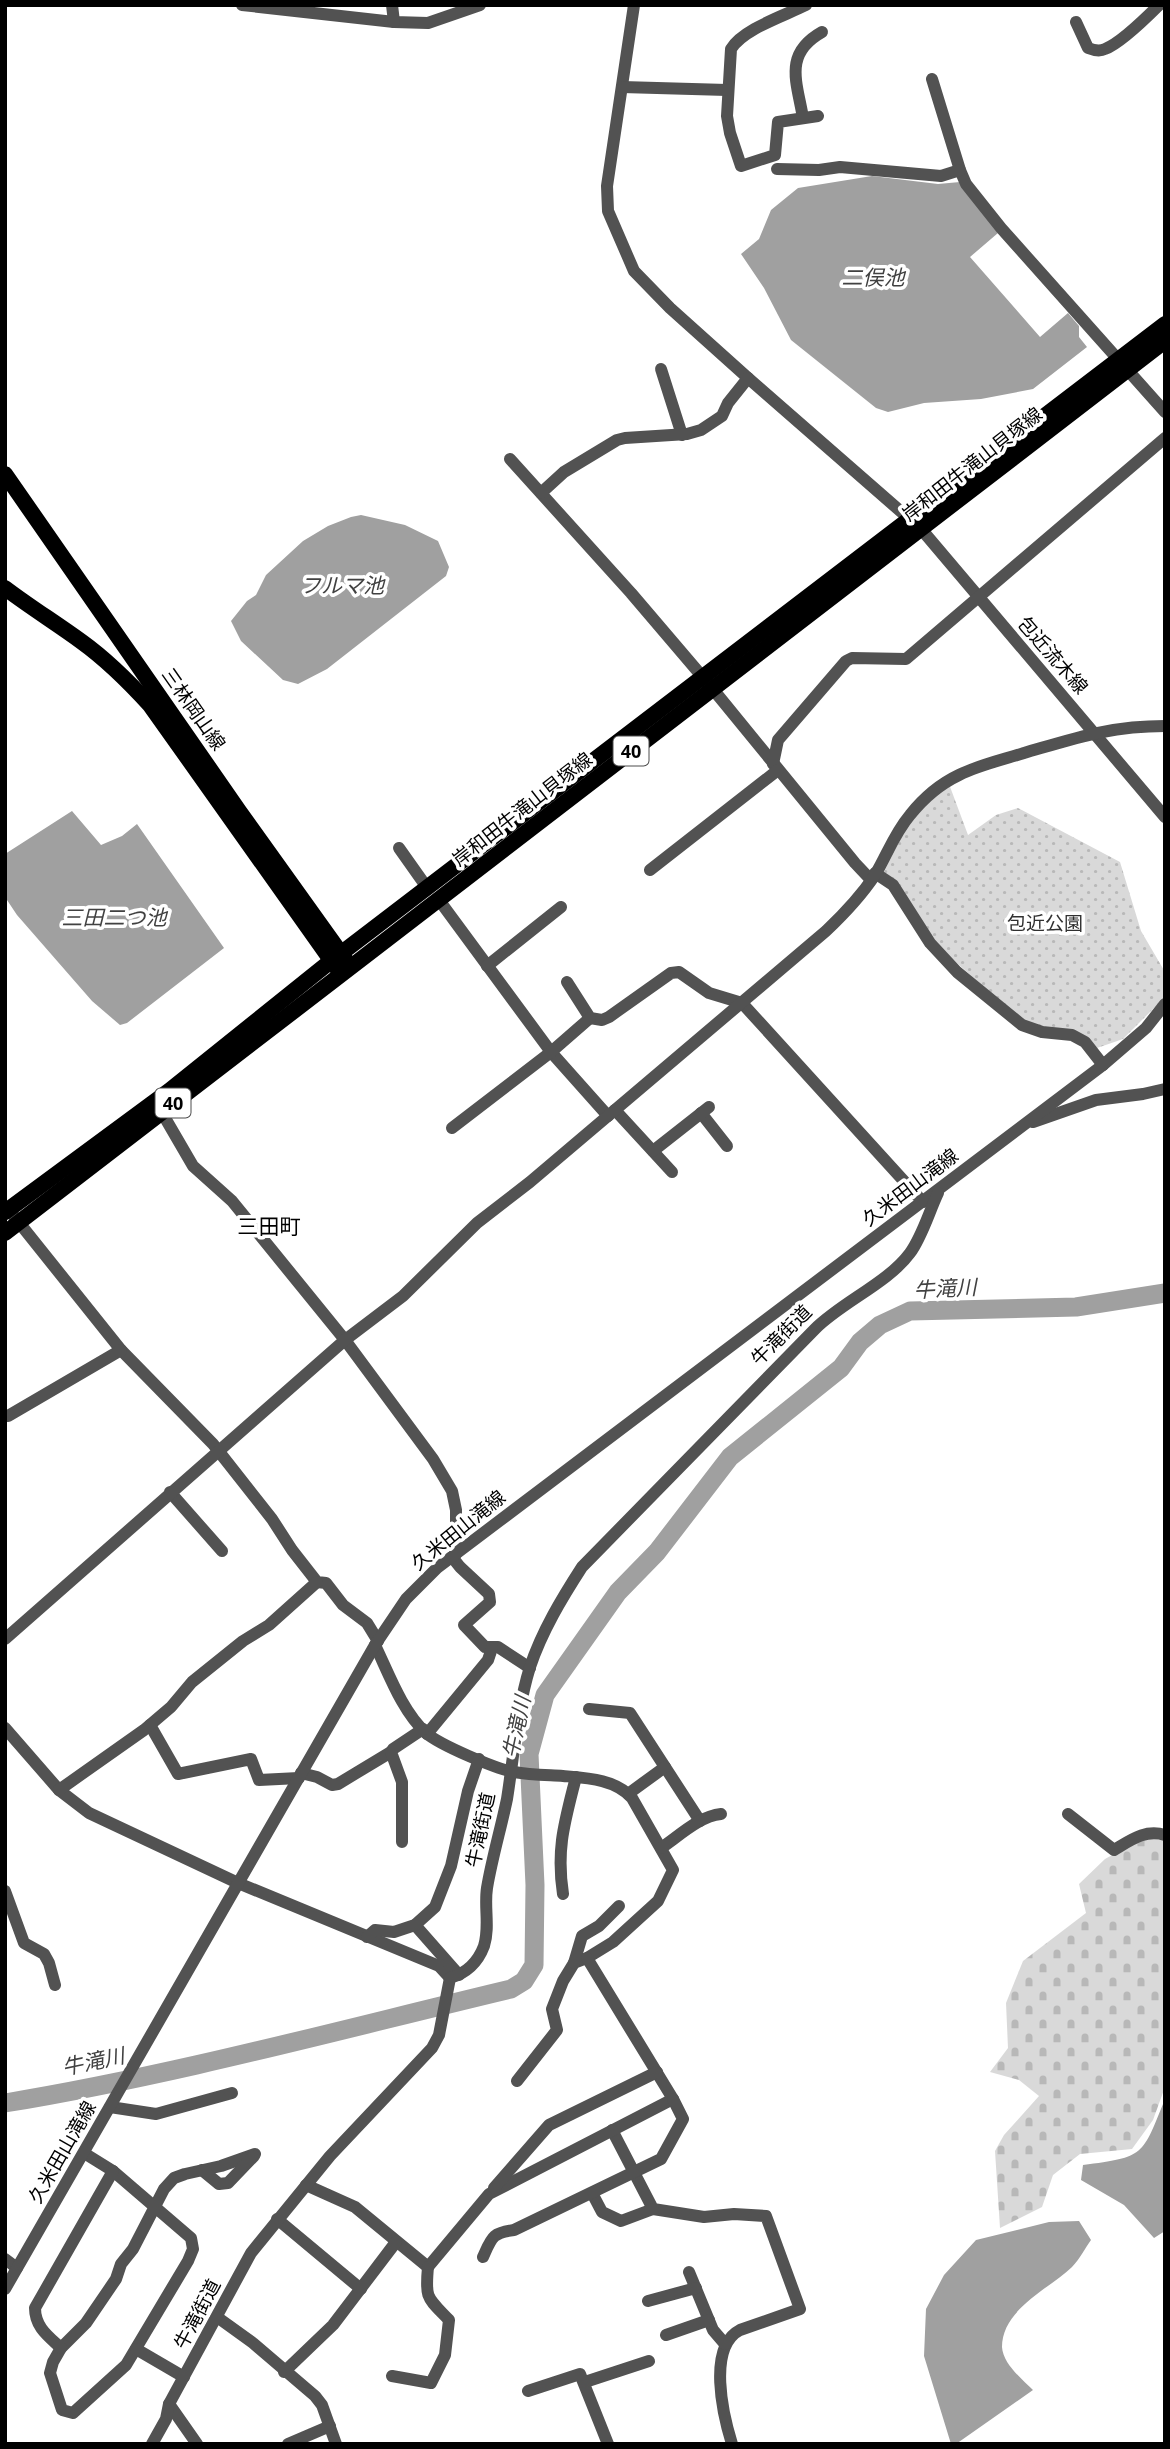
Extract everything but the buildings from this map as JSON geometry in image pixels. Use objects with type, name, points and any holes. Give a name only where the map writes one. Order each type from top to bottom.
[{"type":"main road","name":"岸和田牛滝山貝塚線","points":[[1123,365],[1165,324]]},
{"type":"main road","name":"岸和田牛滝山貝塚線","points":[[6,1210],[434,895],[916,525],[951,486],[1123,365],[1165,341]]},
{"type":"main road","name":"三林岡山線","points":[[5,474],[247,822],[341,964]]},
{"type":"main road","name":"三林岡山線","points":[[5,588],[101,657],[150,705],[341,964]]},
{"type":"main road","name":"岸和田牛滝山貝塚線","points":[[5,1233],[161,1111],[341,964]]},
{"type":"street","points":[[242,5],[336,11],[394,22],[428,23],[456,9],[480,5]]},
{"type":"street","points":[[392,5],[394,22]]},
{"type":"street","name":"包近流木線","points":[[634,5],[607,186],[608,211],[634,271],[748,378],[916,525],[1165,817]]},
{"type":"street","points":[[806,5],[736,41],[731,49],[727,90],[730,133],[741,166],[775,155],[778,121],[818,116]]},
{"type":"street","points":[[1076,22],[1088,48],[1096,51],[1105,49],[1147,18],[1158,5]]},
{"type":"street","points":[[803,118],[794,66],[804,45],[822,33]]},
{"type":"street","points":[[932,79],[966,184],[1001,228],[1165,412]]},
{"type":"street","points":[[622,87],[727,90]]},
{"type":"street","points":[[777,169],[819,170],[840,167],[941,176],[960,170]]},
{"type":"street","points":[[661,369],[682,435]]},
{"type":"street","points":[[541,493],[564,472],[617,440],[682,435],[701,430],[722,416],[728,403],[748,378]]},
{"type":"street","points":[[650,870],[775,767],[778,740],[846,661],[852,658],[906,659],[1165,438]]},
{"type":"street","points":[[510,459],[631,593],[775,767],[873,877],[893,885],[930,943],[957,972],[1022,1025],[1042,1032],[1072,1035],[1085,1042],[1103,1065]]},
{"type":"street","points":[[5,1639],[345,1340],[403,1296],[459,1238],[742,1003],[848,911],[873,877],[896,832],[935,790],[956,776],[981,766],[1095,732],[1116,728],[1165,726]]},
{"type":"street","points":[[399,848],[551,1052],[672,1172]]},
{"type":"street","points":[[488,966],[561,906]]},
{"type":"street","points":[[567,982],[590,1018],[602,1020],[671,973],[678,972],[709,993],[742,1003],[923,1202]]},
{"type":"street","name":"久米田山滝線","points":[[5,2289],[237,1883],[377,1643],[406,1599],[431,1573],[454,1555],[1103,1065],[1146,1028],[1165,1004]]},
{"type":"street","points":[[452,1128],[551,1052],[590,1018]]},
{"type":"street","points":[[1026,1124],[1096,1100],[1165,1089]]},
{"type":"street","points":[[653,1151],[705,1110],[727,1146]]},
{"type":"street","points":[[161,1111],[193,1166],[232,1201],[345,1340],[421,1442],[452,1491],[456,1510],[454,1555],[460,1567],[489,1594],[490,1602],[464,1625],[485,1647],[498,1647],[530,1668]]},
{"type":"street","name":"牛滝街道","points":[[152,2444],[166,2419],[169,2404],[251,2253],[330,2156],[432,2048],[453,1979],[476,1962],[484,1946],[487,1929],[486,1891],[513,1772],[530,1668],[546,1628],[582,1567],[830,1314],[894,1269],[911,1252],[939,1189]]},
{"type":"street","points":[[6,1210],[20,1222],[121,1350],[218,1451],[317,1582],[326,1583],[343,1605],[367,1623],[397,1690],[425,1731],[479,1759],[513,1772],[576,1777],[623,1788],[661,1849],[673,1870],[659,1901],[613,1942],[581,1961],[563,1981],[552,2009],[557,2030],[517,2081]]},
{"type":"street","points":[[16,1415],[71,1386],[121,1350]]},
{"type":"street","points":[[170,1492],[222,1551]]},
{"type":"street","points":[[60,1790],[150,1725],[171,1707],[192,1682],[243,1641],[270,1625],[317,1582]]},
{"type":"street","points":[[150,1725],[178,1774],[251,1759],[259,1780],[300,1776],[317,1777],[332,1785],[338,1784],[425,1731],[488,1660],[492,1648]]},
{"type":"street","points":[[589,1709],[630,1713],[700,1821]]},
{"type":"street","points":[[5,1728],[60,1790],[89,1813],[237,1883],[439,1966],[453,1979]]},
{"type":"street","points":[[391,1752],[402,1782],[402,1842]]},
{"type":"street","points":[[367,1937],[375,1930],[394,1932],[415,1925],[435,1907],[451,1866],[468,1791],[479,1759]]},
{"type":"street","points":[[628,1794],[665,1767]]},
{"type":"street","points":[[563,1894],[559,1866],[560,1842],[576,1777]]},
{"type":"street","points":[[661,1849],[700,1821],[721,1814]]},
{"type":"street","points":[[1068,1814],[1114,1850],[1143,1833],[1165,1835]]},
{"type":"street","points":[[5,1891],[24,1944],[44,1954],[55,1985]]},
{"type":"street","points":[[483,2256],[491,2238],[498,2232],[514,2230],[662,2158],[683,2119],[657,2072],[581,1961],[582,1936],[599,1926],[619,1906]]},
{"type":"street","points":[[415,1925],[453,1979]]},
{"type":"street","points":[[392,2376],[431,2383],[445,2355],[449,2320],[428,2298],[428,2267],[549,2125],[657,2072]]},
{"type":"street","points":[[111,2105],[156,2114],[232,2093]]},
{"type":"street","points":[[489,2194],[673,2099]]},
{"type":"street","points":[[612,2130],[653,2209]]},
{"type":"street","points":[[84,2153],[113,2171],[155,2206],[191,2238],[193,2249],[126,2365],[73,2413],[69,2413],[62,2410],[50,2373],[61,2348],[86,2323],[116,2279],[121,2264],[133,2249],[155,2206],[164,2189],[174,2178],[202,2170]]},
{"type":"street","points":[[61,2348],[39,2327],[35,2308],[113,2171]]},
{"type":"street","points":[[306,2185],[355,2207],[428,2267]]},
{"type":"street","points":[[592,2193],[602,2212],[621,2221],[653,2209],[704,2217],[734,2214],[766,2216],[800,2309],[740,2330],[732,2334],[725,2344],[720,2381],[728,2443]]},
{"type":"street","points":[[277,2219],[361,2289]]},
{"type":"street","points":[[284,2372],[332,2325],[396,2242]]},
{"type":"street","points":[[5,2259],[18,2268]]},
{"type":"street","points":[[689,2272],[713,2330],[725,2344]]},
{"type":"street","points":[[648,2301],[696,2288]]},
{"type":"street","points":[[217,2317],[253,2343],[322,2405],[336,2444]]},
{"type":"street","points":[[666,2334],[709,2320]]},
{"type":"street","points":[[136,2348],[184,2377]]},
{"type":"street","points":[[584,2382],[649,2361]]},
{"type":"street","points":[[528,2391],[580,2374],[608,2444]]},
{"type":"street","points":[[169,2404],[197,2444]]},
{"type":"street","points":[[288,2444],[330,2426]]},
{"type":"green space","name":"包近公園","points":[[949,784],[968,835],[996,815],[1018,808],[1120,862],[1141,931],[1165,972],[1165,997],[1123,1039],[1097,1048],[1027,1023],[941,949],[884,872],[910,820]]},
{"type":"green space","points":[[1143,1838],[1165,1840],[1165,2087],[1153,2120],[1132,2149],[1080,2154],[1053,2175],[1042,2207],[1000,2228],[995,2151],[1004,2135],[1039,2096],[1019,2080],[990,2072],[1008,2048],[1006,2003],[1023,1961],[1086,1913],[1079,1884],[1105,1859]]},
{"type":"water","name":"二俣池","points":[[872,176],[938,184],[960,182],[998,233],[970,257],[1040,337],[1068,313],[1079,326],[1079,337],[1087,347],[1033,389],[981,399],[924,403],[888,412],[876,408],[791,340],[764,288],[741,254],[759,239],[771,210],[798,188]]},
{"type":"water","name":"フルマ池","points":[[361,515],[405,525],[438,541],[449,567],[446,576],[327,669],[298,684],[283,680],[241,641],[231,621],[247,601],[256,595],[266,575],[303,541],[328,526]]},
{"type":"water","name":"三田二つ池","points":[[72,811],[101,845],[122,836],[137,824],[224,948],[127,1023],[120,1025],[92,1001],[17,915],[5,897],[5,854]]},
{"type":"water","points":[[1165,2099],[1165,2231],[1154,2238],[1124,2205],[1081,2180],[1083,2165],[1119,2159],[1139,2150],[1151,2132]]},
{"type":"water","points":[[1079,2221],[1091,2240],[1080,2257],[1072,2267],[1018,2311],[1004,2334],[1002,2347],[1006,2359],[1033,2390],[956,2444],[951,2444],[924,2356],[926,2309],[944,2275],[976,2240],[1049,2222]]},
{"type":"waterway","name":"牛滝川","points":[[5,2103],[132,2079],[259,2050],[511,1989],[524,1981],[534,1965],[535,1885],[529,1754],[545,1695],[618,1592],[657,1552],[730,1457],[841,1368],[860,1342],[880,1325],[910,1311],[1076,1307],[1165,1293]]},
{"type":"district","name":"三田町","points":[[269,1226]]}]
